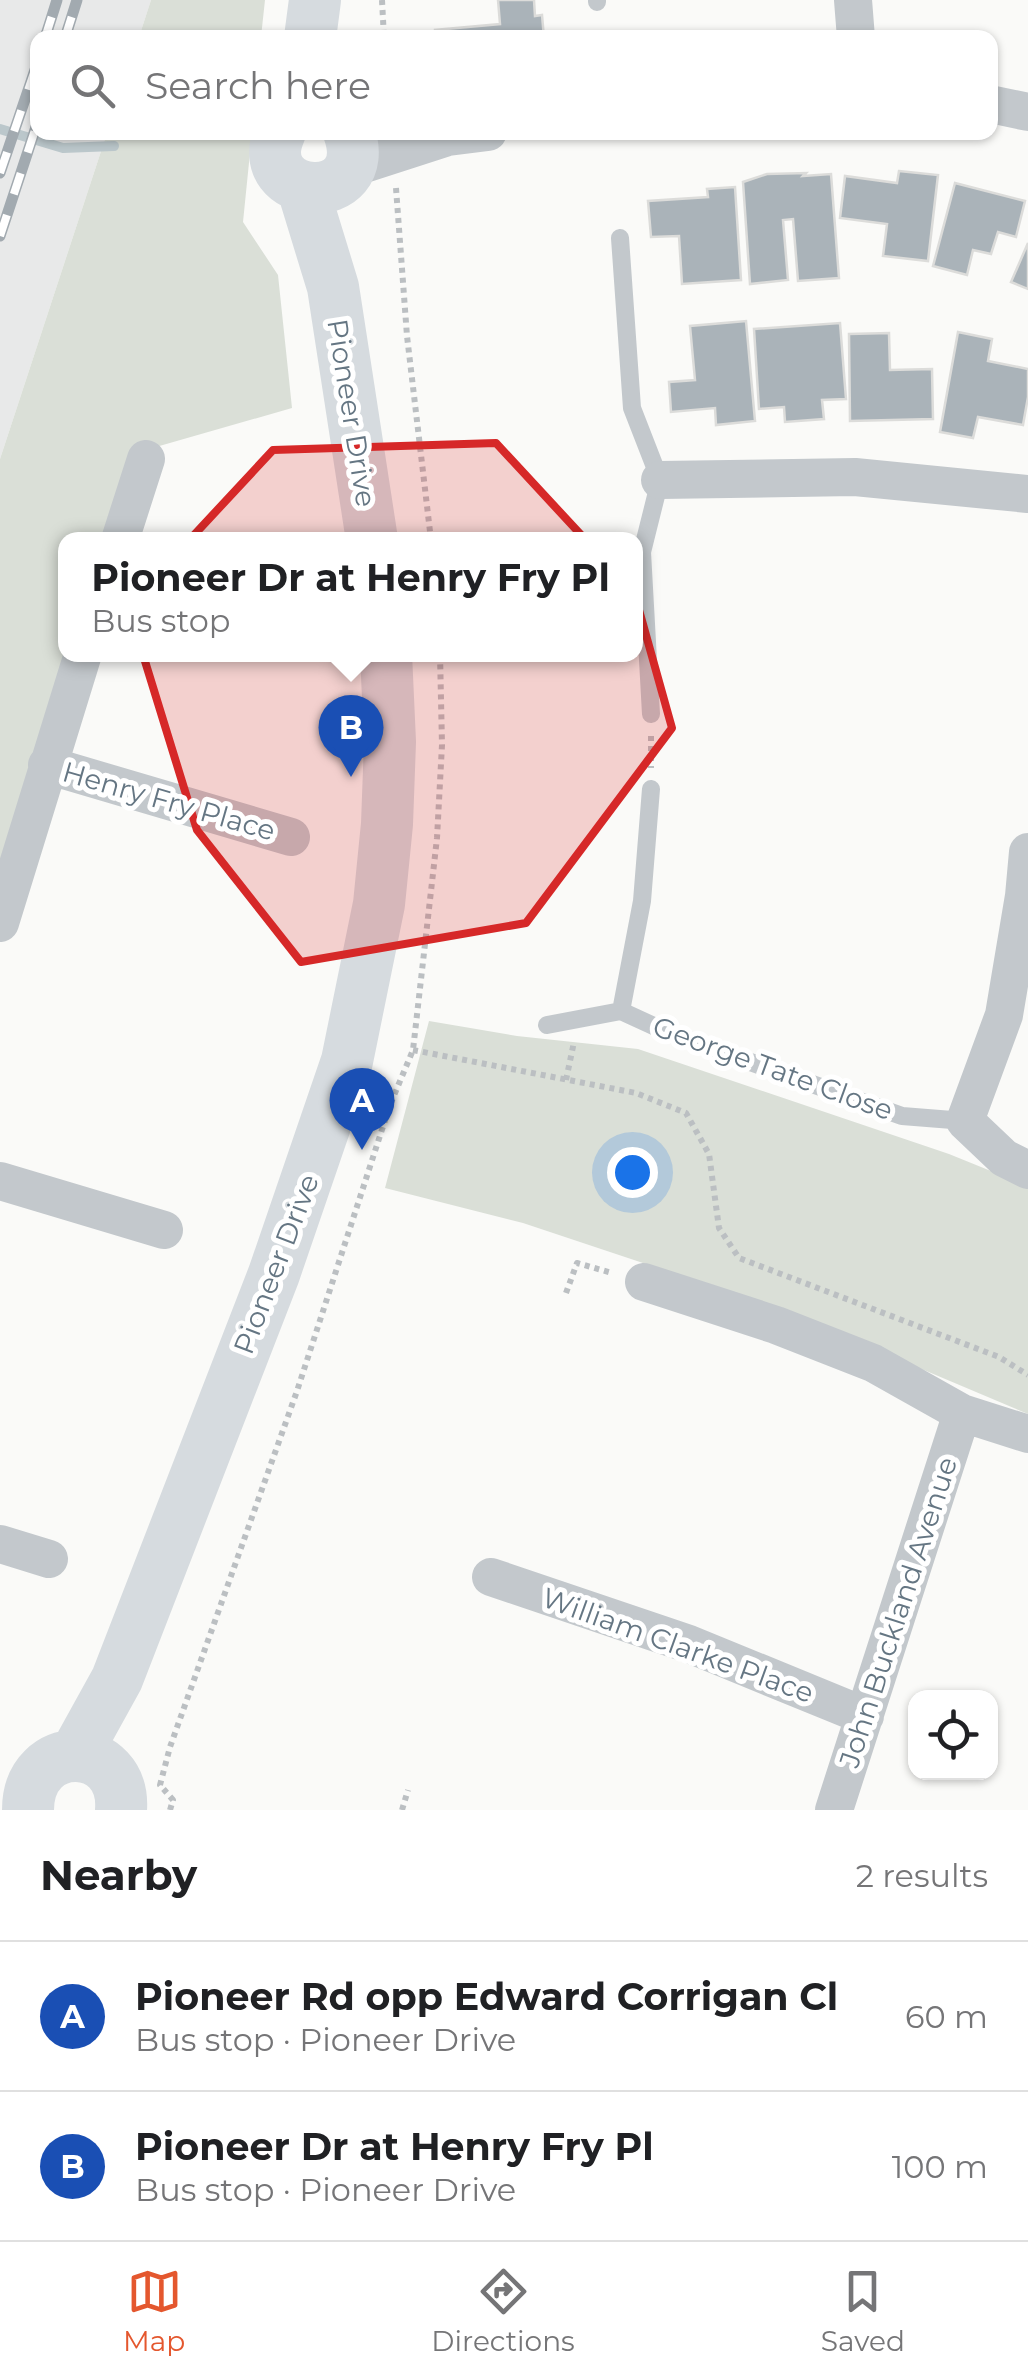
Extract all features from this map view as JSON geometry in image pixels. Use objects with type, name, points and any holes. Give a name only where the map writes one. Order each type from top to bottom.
[{"type":"main road","points":[[278,140],[275,155],[287,179],[371,156]]},
{"type":"main road","name":"Pioneer Drive","points":[[371,156],[332,287],[371,532]]},
{"type":"main road","name":"Pioneer Drive","points":[[66,1790],[116,1679],[274,1274],[347,1061],[376,923],[385,840],[390,742],[386,662]]},
{"type":"street","points":[[853,0],[855,30]]},
{"type":"street","points":[[998,106],[1028,112]]},
{"type":"street","points":[[371,156],[449,140]]},
{"type":"street","points":[[123,532],[146,459]]},
{"type":"street","points":[[660,480],[856,477],[1028,494]]},
{"type":"street","points":[[0,923],[80,662]]},
{"type":"street","name":"Henry Fry Place","points":[[48,765],[291,836]]},
{"type":"street","points":[[1028,852],[1004,1016],[965,1121],[1004,1158],[1028,1170]]},
{"type":"street","points":[[0,1181],[164,1230]]},
{"type":"street","points":[[644,1282],[776,1325],[872,1363],[962,1414],[1028,1434]]},
{"type":"street","name":"John Buckland Avenue","points":[[834,1810],[962,1414]]},
{"type":"street","points":[[0,1544],[49,1559]]},
{"type":"street","name":"William Clarke Place","points":[[490,1577],[689,1644],[865,1716]]},
{"type":"lane","points":[[620,238],[632,408],[660,480],[643,548]]},
{"type":"lane","points":[[643,570],[651,714]]},
{"type":"lane","name":"George Tate Close","points":[[621,1010],[642,901],[651,789]]},
{"type":"lane","name":"George Tate Close","points":[[547,1026],[621,1010],[669,1033],[902,1116],[965,1121]]},
{"type":"path","points":[[382,0],[384,30]]},
{"type":"path","points":[[371,156],[406,336],[429,532]]},
{"type":"path","points":[[651,714],[651,789]]},
{"type":"path","points":[[566,1080],[578,1019]]},
{"type":"path","points":[[413,1050],[636,1094],[686,1113],[709,1154],[718,1228],[739,1258],[1000,1357],[1028,1374]]},
{"type":"path","points":[[566,1293],[577,1263],[644,1282]]},
{"type":"path","points":[[402,1810],[408,1790]]},
{"type":"highlighted area","points":[[496,443],[634,592],[672,728],[526,923],[301,962],[197,830],[128,606],[273,450]]},
{"type":"shaded area","points":[[0,0],[151,0],[141,30],[30,30],[30,140],[105,140],[0,459]]},
{"type":"shaded area","points":[[151,0],[265,0],[262,30],[141,30]]},
{"type":"shaded area","points":[[105,140],[251,140],[243,222],[278,275],[292,408],[135,453],[109,532],[58,532],[58,662],[64,662],[0,871],[0,459]]},
{"type":"shaded area","points":[[429,1021],[517,1036],[638,1049],[949,1154],[1028,1186],[1028,1414],[860,1343],[649,1265],[523,1223],[385,1188]]},
{"type":"building","points":[[498,0],[534,0],[535,16],[542,15],[543,30],[435,30],[500,24]]},
{"type":"building","points":[[899,171],[938,175],[928,261],[883,256],[887,224],[840,218],[845,176],[897,183]]},
{"type":"building","points":[[806,173],[803,176],[831,174],[839,278],[798,281],[793,219],[783,220],[788,280],[750,284],[743,182],[767,174]]},
{"type":"building","points":[[955,183],[1025,201],[1016,237],[998,232],[991,254],[973,250],[967,275],[933,266]]},
{"type":"building","points":[[735,187],[741,280],[682,284],[679,236],[651,237],[648,201],[708,197],[707,189]]},
{"type":"building","points":[[1028,243],[1028,289],[1011,282]]},
{"type":"building","points":[[746,321],[755,421],[716,425],[715,408],[671,412],[669,382],[695,380],[690,326]]},
{"type":"building","points":[[840,323],[846,399],[822,400],[824,419],[785,422],[784,407],[759,409],[754,329]]},
{"type":"building","points":[[958,332],[992,339],[988,361],[1028,369],[1023,425],[978,417],[973,438],[940,432]]},
{"type":"building","points":[[889,333],[890,370],[932,369],[933,419],[850,421],[849,334]]},
{"type":"waterway","points":[[0,129],[30,138]]},
{"type":"waterway","points":[[36,140],[63,148],[114,146]]},
{"type":"railway","points":[[48,30],[57,0]]},
{"type":"railway","points":[[68,30],[77,0]]},
{"type":"railway","points":[[0,173],[30,85]]},
{"type":"railway","points":[[0,236],[32,140]]},
{"type":"place","name":"Pioneer Dr at Henry Fry Pl","points":[[351,777]]},
{"type":"place","name":"Pioneer Rd opp Edward Corrigan Cl","points":[[362,1150]]}]
